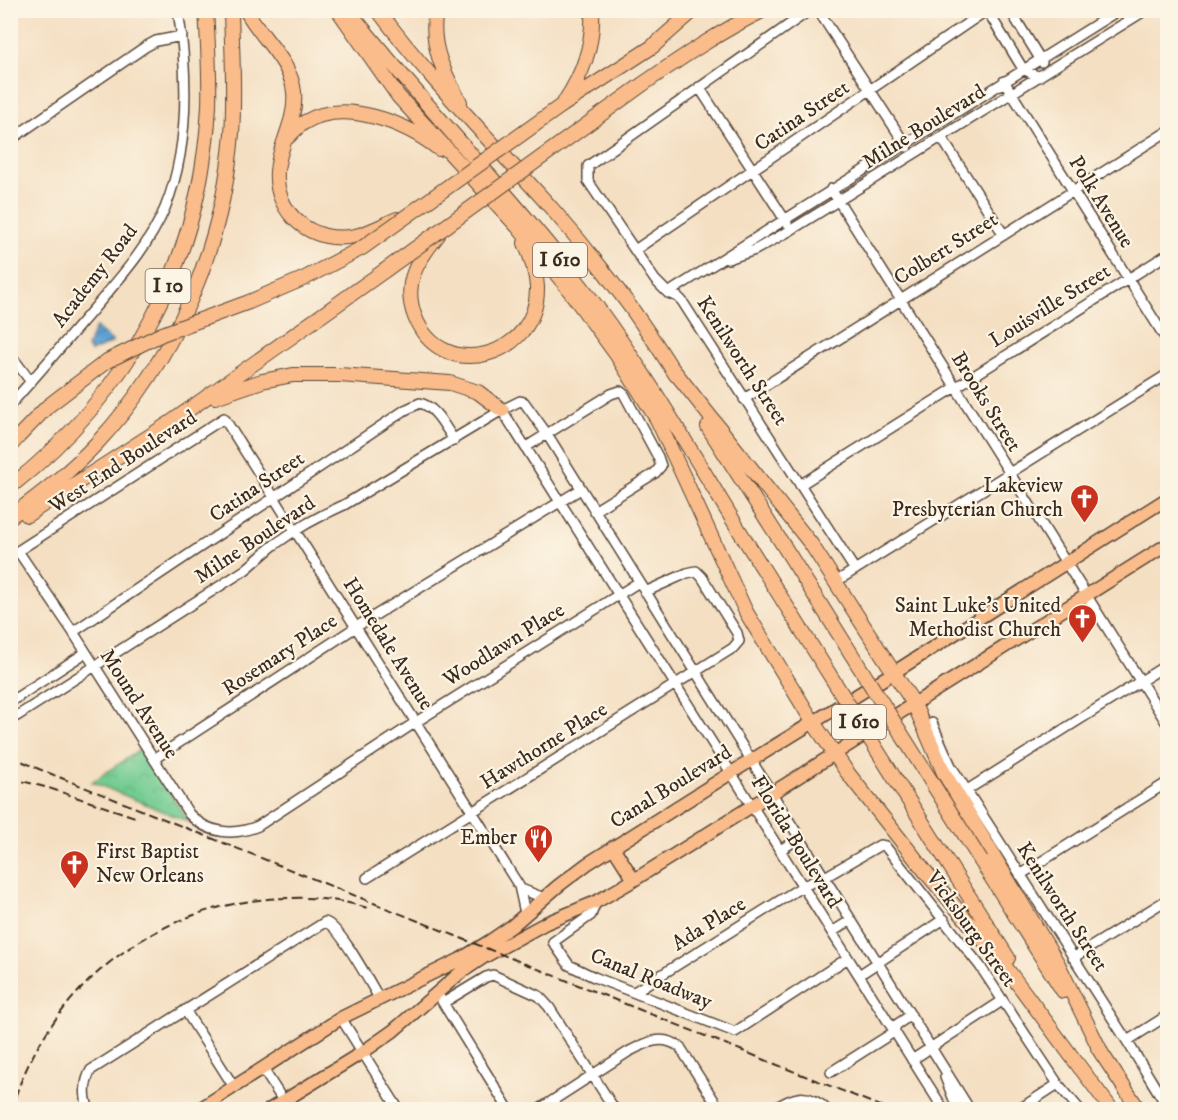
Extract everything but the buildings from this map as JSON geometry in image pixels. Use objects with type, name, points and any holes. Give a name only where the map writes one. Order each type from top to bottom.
[{"type":"highway","name":"I 10","points":[[10,487],[53,451],[104,394],[140,340],[164,294],[191,219],[205,150],[209,105],[206,10]]},
{"type":"highway","name":"I 10","points":[[10,517],[73,467],[120,417],[155,367],[187,306],[214,234],[226,178],[233,106],[231,10]]},
{"type":"highway","points":[[246,10],[291,77],[294,90],[295,107],[279,155],[277,181],[279,194],[288,213],[305,230],[332,238],[354,237],[415,210]]},
{"type":"highway","points":[[338,10],[398,96],[518,228],[592,319],[657,420],[741,533]]},
{"type":"highway","name":"I 610","points":[[348,10],[538,232],[597,307],[663,407],[958,879],[1081,1069],[1112,1110]]},
{"type":"highway","name":"I 610","points":[[378,10],[411,55],[589,252],[671,367],[1138,1110]]},
{"type":"highway","points":[[436,10],[434,32],[436,52],[459,101],[476,127]]},
{"type":"highway","points":[[15,441],[48,406],[107,361],[162,334],[249,302],[305,278],[362,248],[561,106],[651,47],[694,10]]},
{"type":"highway","points":[[10,526],[199,403],[693,49],[764,10]]},
{"type":"highway","points":[[561,106],[579,80],[589,49],[592,16]]},
{"type":"highway","points":[[286,139],[305,122],[321,115],[338,111],[360,114],[403,127],[432,143],[464,168]]},
{"type":"highway","points":[[441,231],[420,257],[411,277],[411,307],[420,327],[432,342],[455,354],[473,356],[492,353],[514,341],[528,322],[534,309],[537,288],[532,261],[518,228]]},
{"type":"highway","points":[[671,367],[811,544],[837,581],[893,674],[914,704],[944,773],[1058,964],[1103,1056]]},
{"type":"highway","points":[[199,403],[262,381],[293,375],[339,375],[450,383],[478,392],[502,410]]},
{"type":"highway","points":[[657,420],[746,612],[813,722],[835,755],[929,876],[998,957],[1081,1069]]},
{"type":"main road","name":"Canal Boulevard","points":[[198,1110],[341,1018],[459,960],[512,926],[587,864],[613,847],[893,674],[1167,498]]},
{"type":"main road","points":[[269,1110],[286,1105],[363,1052],[440,998],[460,974],[514,939],[596,902],[634,880],[1167,544]]},
{"type":"main road","points":[[613,847],[634,880]]},
{"type":"street","name":"Academy Road","points":[[10,405],[132,264],[154,231],[164,209],[172,187],[182,141],[185,94],[182,36],[178,10]]},
{"type":"street","points":[[791,230],[699,87],[810,10]]},
{"type":"street","points":[[818,10],[912,155]]},
{"type":"street","points":[[987,10],[1023,69],[1042,75],[1041,59],[1010,10]]},
{"type":"street","name":"Catina Street","points":[[635,250],[987,10]]},
{"type":"street","name":"Milne Boulevard","points":[[668,293],[1119,10]]},
{"type":"street","name":"Milne Boulevard","points":[[716,262],[755,250],[791,230],[1146,10]]},
{"type":"street","points":[[10,140],[145,47],[156,41],[182,36]]},
{"type":"street","name":"Polk Avenue","points":[[1004,81],[1167,342]]},
{"type":"street","name":"Kenilworth Street","points":[[699,87],[588,166],[588,182],[655,280],[668,293],[682,301],[855,570]]},
{"type":"street","name":"Colbert Street","points":[[744,399],[1167,131]]},
{"type":"street","points":[[941,137],[1004,235]]},
{"type":"street","name":"Brooks Street","points":[[831,189],[1167,725]]},
{"type":"street","name":"Louisville Street","points":[[800,485],[1167,254]]},
{"type":"street","points":[[10,354],[31,382]]},
{"type":"street","points":[[837,581],[1167,374]]},
{"type":"street","points":[[526,447],[611,394],[620,391],[627,398],[661,466],[655,473],[594,511]]},
{"type":"street","name":"Milne Boulevard","points":[[10,718],[17,716],[245,570],[265,552],[318,516],[344,505],[502,410],[520,401],[524,402]]},
{"type":"street","name":"Florida Boulevard","points":[[524,402],[547,434],[970,1110]]},
{"type":"street","name":"Catina Street","points":[[73,632],[405,410],[420,403],[432,409],[454,440]]},
{"type":"street","name":"Florida Boulevard","points":[[502,410],[944,1110]]},
{"type":"street","name":"Homedale Avenue","points":[[224,418],[520,889],[525,913]]},
{"type":"street","name":"West End Boulevard","points":[[14,553],[224,418]]},
{"type":"street","name":"Rosemary Place","points":[[154,759],[356,627],[581,489]]},
{"type":"street","name":"Mound Avenue","points":[[14,553],[73,632],[182,804],[195,820],[209,828],[234,833],[258,826]]},
{"type":"street","name":"Hawthorne Place","points":[[367,879],[696,672],[733,648],[739,641],[737,633],[696,571],[645,592]]},
{"type":"street","name":"Woodlawn Place","points":[[258,826],[416,722],[639,582]]},
{"type":"street","points":[[10,702],[85,653]]},
{"type":"street","points":[[967,790],[1167,664]]},
{"type":"street","name":"Kenilworth Street","points":[[932,723],[951,766],[1127,1041],[1167,1108]]},
{"type":"street","points":[[1020,875],[1167,782]]},
{"type":"street","points":[[780,850],[800,838]]},
{"type":"street","name":"Vicksburg Street","points":[[803,886],[825,877],[880,845],[885,846],[980,966],[1058,1083],[1080,1110]]},
{"type":"street","name":"Ada Place","points":[[634,992],[803,886]]},
{"type":"street","points":[[520,889],[544,898]]},
{"type":"street","points":[[1073,958],[1167,898]]},
{"type":"street","name":"Canal Roadway","points":[[596,902],[591,915],[553,942],[569,965],[735,1032],[848,958]]},
{"type":"street","points":[[859,975],[944,919]]},
{"type":"street","points":[[832,932],[851,920]]},
{"type":"street","points":[[89,1110],[86,1094],[87,1080],[91,1070],[325,922],[329,922],[336,928],[379,998]]},
{"type":"street","points":[[509,1110],[440,998],[493,975],[539,996],[549,1007],[615,1110]]},
{"type":"street","points":[[912,1060],[1002,1001]]},
{"type":"street","points":[[184,1010],[234,1087]]},
{"type":"street","points":[[831,1072],[894,1032],[896,1025],[911,1015]]},
{"type":"street","points":[[1127,1041],[1167,1015]]},
{"type":"street","points":[[341,1018],[399,1110]]},
{"type":"street","points":[[538,1110],[642,1044],[660,1039],[669,1040],[680,1047],[720,1110]]},
{"type":"street","name":"Florida Boulevard","points":[[931,1047],[958,1110]]},
{"type":"street","points":[[264,1069],[286,1105]]},
{"type":"street","points":[[1018,1110],[1058,1083]]},
{"type":"street","points":[[772,1110],[790,1098],[808,1097],[817,1101],[826,1110]]},
{"type":"green space","points":[[141,749],[189,822],[92,782]]},
{"type":"water","points":[[96,327],[113,342],[91,352],[87,347]]},
{"type":"railway","points":[[10,756],[890,1110]]},
{"type":"railway","points":[[10,778],[49,788],[138,818]]},
{"type":"railway","points":[[11,1110],[28,1065],[52,1024],[82,988],[116,958],[155,933],[197,914],[242,902],[309,898],[339,901],[367,908]]},
{"type":"place","name":"Lakeview Presbyterian Church","points":[[1084,524]]},
{"type":"place","name":"Saint Luke's United Methodist Church","points":[[1082,644]]},
{"type":"place","name":"Ember","points":[[538,864]]},
{"type":"place","name":"First Baptist New Orleans","points":[[75,890]]}]
